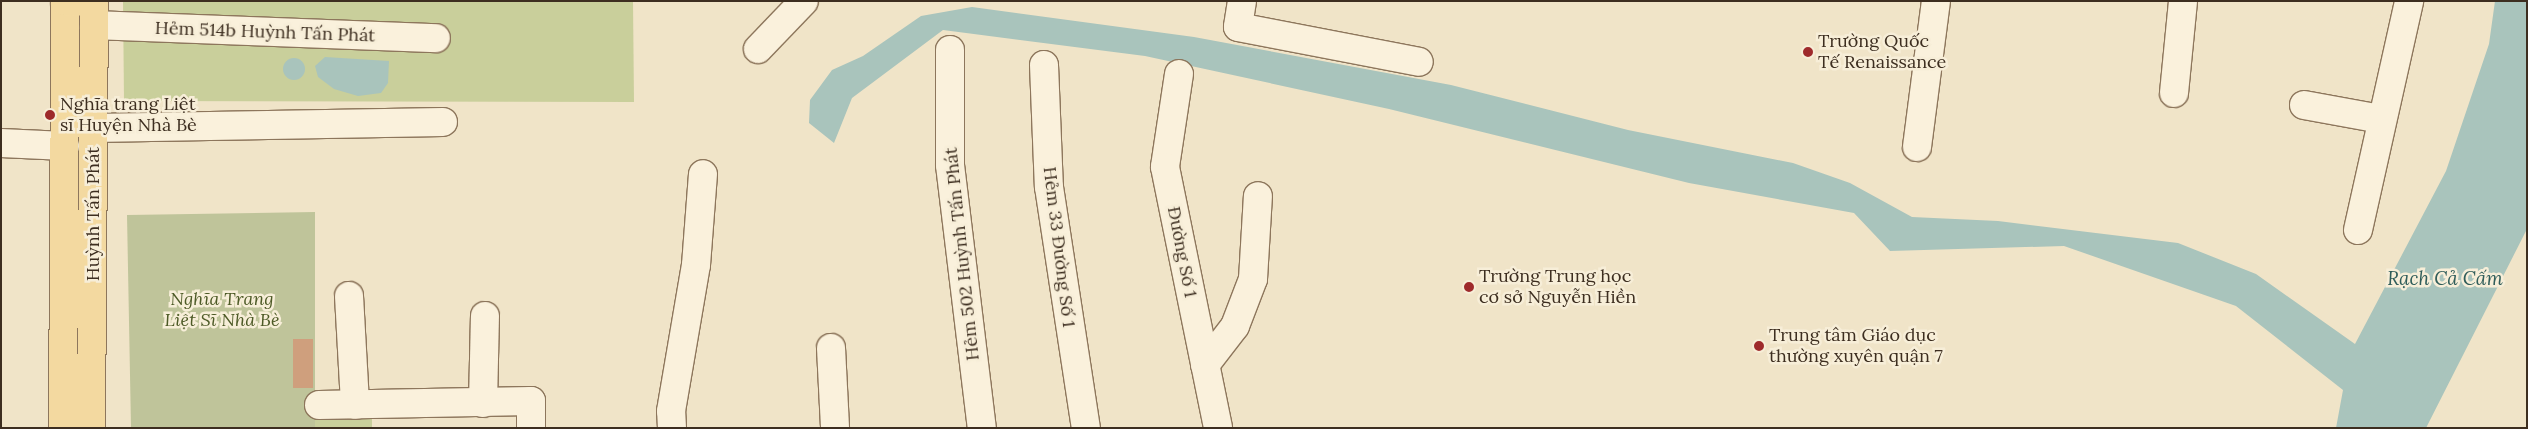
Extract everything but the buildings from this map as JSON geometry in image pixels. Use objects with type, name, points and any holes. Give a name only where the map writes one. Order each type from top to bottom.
[{"type":"main road","points":[[65,1],[94,9]]},
{"type":"main road","name":"Huỳnh Tấn Phát","points":[[63,428],[65,1]]},
{"type":"main road","name":"Huỳnh Tấn Phát","points":[[91,428],[94,9]]},
{"type":"main road","points":[[65,97],[93,98]]},
{"type":"street","points":[[758,49],[804,1]]},
{"type":"street","points":[[1242,1],[1238,27],[1419,62]]},
{"type":"street","points":[[1917,147],[1936,1]]},
{"type":"street","points":[[2174,93],[2183,1]]},
{"type":"street","points":[[2358,230],[2409,1]]},
{"type":"street","name":"Hẻm 514b Huỳnh Tấn Phát","points":[[94,9],[436,38]]},
{"type":"street","name":"Hẻm 502 Huỳnh Tấn Phát","points":[[950,50],[950,165],[982,428]]},
{"type":"street","name":"Hẻm 33 Đường Số 1","points":[[1044,65],[1049,187],[1086,428]]},
{"type":"street","name":"Đường Số 1","points":[[1179,74],[1165,167],[1218,428]]},
{"type":"street","points":[[2304,105],[2382,119]]},
{"type":"street","points":[[93,128],[443,122]]},
{"type":"street","points":[[1,143],[65,146]]},
{"type":"street","points":[[672,428],[671,411],[696,265],[704,174]]},
{"type":"street","points":[[1206,365],[1235,326],[1253,279],[1258,196]]},
{"type":"street","points":[[349,296],[354,405]]},
{"type":"street","points":[[483,403],[485,316]]},
{"type":"street","points":[[831,348],[835,428]]},
{"type":"street","points":[[319,404],[354,405],[427,416],[483,403],[532,401],[531,428]]},
{"type":"green space","points":[[123,1],[633,1],[634,102],[124,101]]},
{"type":"green space","name":"Nghĩa Trang Liệt Sĩ Nhà Bè","points":[[315,212],[315,428],[131,428],[127,215]]},
{"type":"green space","points":[[315,409],[372,409],[372,428],[315,428]]},
{"type":"water","name":"Rạch Cả Cấm","points":[[2495,1],[2527,1],[2527,229],[2426,428],[2336,428],[2343,390],[2236,306],[2064,246],[1890,251],[1854,213],[1689,183],[1389,109],[1145,56],[943,30],[852,98],[834,143],[809,123],[810,100],[832,70],[863,56],[921,16],[972,7],[1194,37],[1451,85],[1628,130],[1793,163],[1850,183],[1912,217],[1998,221],[2178,243],[2256,274],[2355,344],[2446,171],[2489,44]]},
{"type":"water","points":[[325,57],[389,61],[388,83],[381,93],[358,96],[334,89],[318,77],[315,66]]},
{"type":"water","points":[[294,58],[302,61],[305,69],[302,77],[294,80],[286,77],[283,69],[286,61]]},
{"type":"place","name":"Trường Quốc Tế Renaissance","points":[[1808,52]]},
{"type":"place","name":"Nghĩa trang Liệt sĩ Huyện Nhà Bè","points":[[50,115]]},
{"type":"place","name":"Trường Trung học cơ sở Nguyễn Hiền","points":[[1469,287]]},
{"type":"place","name":"Trung tâm Giáo dục thường xuyên quận 7","points":[[1759,346]]}]
